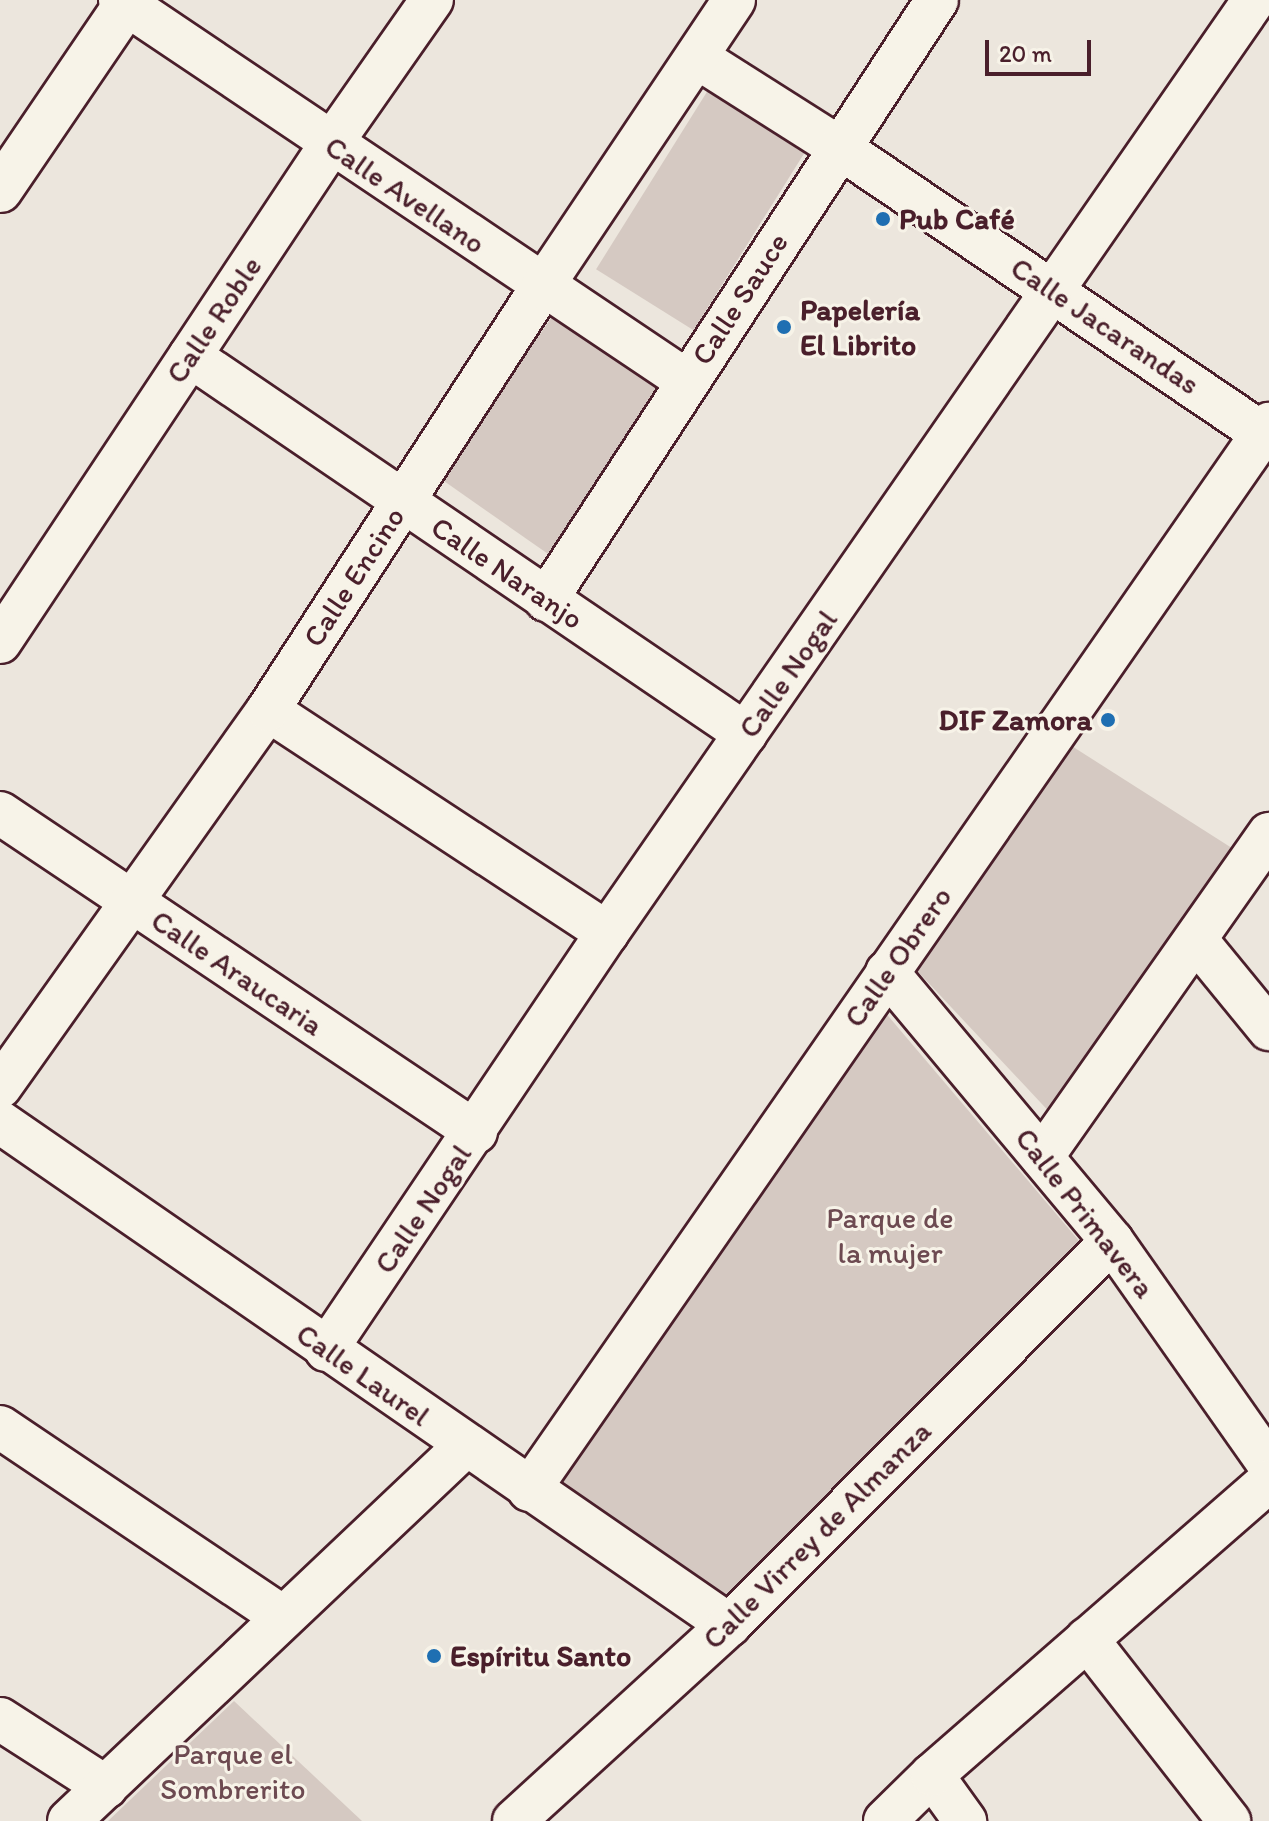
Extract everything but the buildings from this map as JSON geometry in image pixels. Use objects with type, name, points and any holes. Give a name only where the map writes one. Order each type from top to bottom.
[{"type":"street","name":"Calle Roble","points":[[0,642],[331,144],[432,0]]},
{"type":"street","name":"Calle Encino","points":[[0,1087],[268,710],[542,287],[734,0]]},
{"type":"street","name":"Calle Sauce","points":[[546,600],[937,0]]},
{"type":"street","name":"Calle Nogal","points":[[326,1350],[476,1132],[607,933],[1254,0]]},
{"type":"street","name":"Calle Avellano","points":[[125,2],[542,287],[687,381]]},
{"type":"street","points":[[0,190],[125,2]]},
{"type":"street","name":"Calle Jacarandas","points":[[698,58],[840,148],[1267,432]]},
{"type":"street","name":"Calle Naranjo","points":[[190,356],[746,734]]},
{"type":"street","name":"Calle Obrero","points":[[529,1490],[887,972],[1267,432]]},
{"type":"street","points":[[268,710],[607,933]]},
{"type":"street","name":"Calle Araucaria","points":[[0,813],[476,1132]]},
{"type":"street","points":[[1042,1157],[1197,941],[1269,834]]},
{"type":"street","points":[[1197,941],[1269,1029]]},
{"type":"street","name":"Calle Primavera","points":[[887,972],[1112,1241],[1269,1464]]},
{"type":"street","name":"Calle Laurel","points":[[0,1122],[465,1446],[729,1625]]},
{"type":"street","name":"Calle Virrey de Almanza","points":[[514,1821],[729,1625],[1112,1241]]},
{"type":"street","points":[[0,1427],[283,1617]]},
{"type":"street","points":[[69,1821],[465,1446]]},
{"type":"street","points":[[885,1821],[932,1775],[1269,1481]]},
{"type":"street","points":[[1087,1639],[1229,1821]]},
{"type":"street","points":[[0,1719],[106,1787]]},
{"type":"street","points":[[932,1775],[965,1821]]},
{"type":"green space","points":[[710,87],[808,148],[694,330],[596,269]]},
{"type":"green space","points":[[554,314],[665,392],[551,556],[439,478]]},
{"type":"green space","points":[[1067,743],[1235,850],[1055,1118],[907,960]]},
{"type":"green space","name":"Parque de la mujer","points":[[878,1004],[1080,1242],[729,1599],[552,1483]]},
{"type":"green space","name":"Parque el Sombrerito","points":[[234,1701],[362,1821],[108,1821]]},
{"type":"place","name":"Pub Café","points":[[883,219]]},
{"type":"place","name":"Papelería El Librito","points":[[784,327]]},
{"type":"place","name":"DIF Zamora","points":[[1108,720]]},
{"type":"place","name":"Espíritu Santo","points":[[434,1656]]}]
